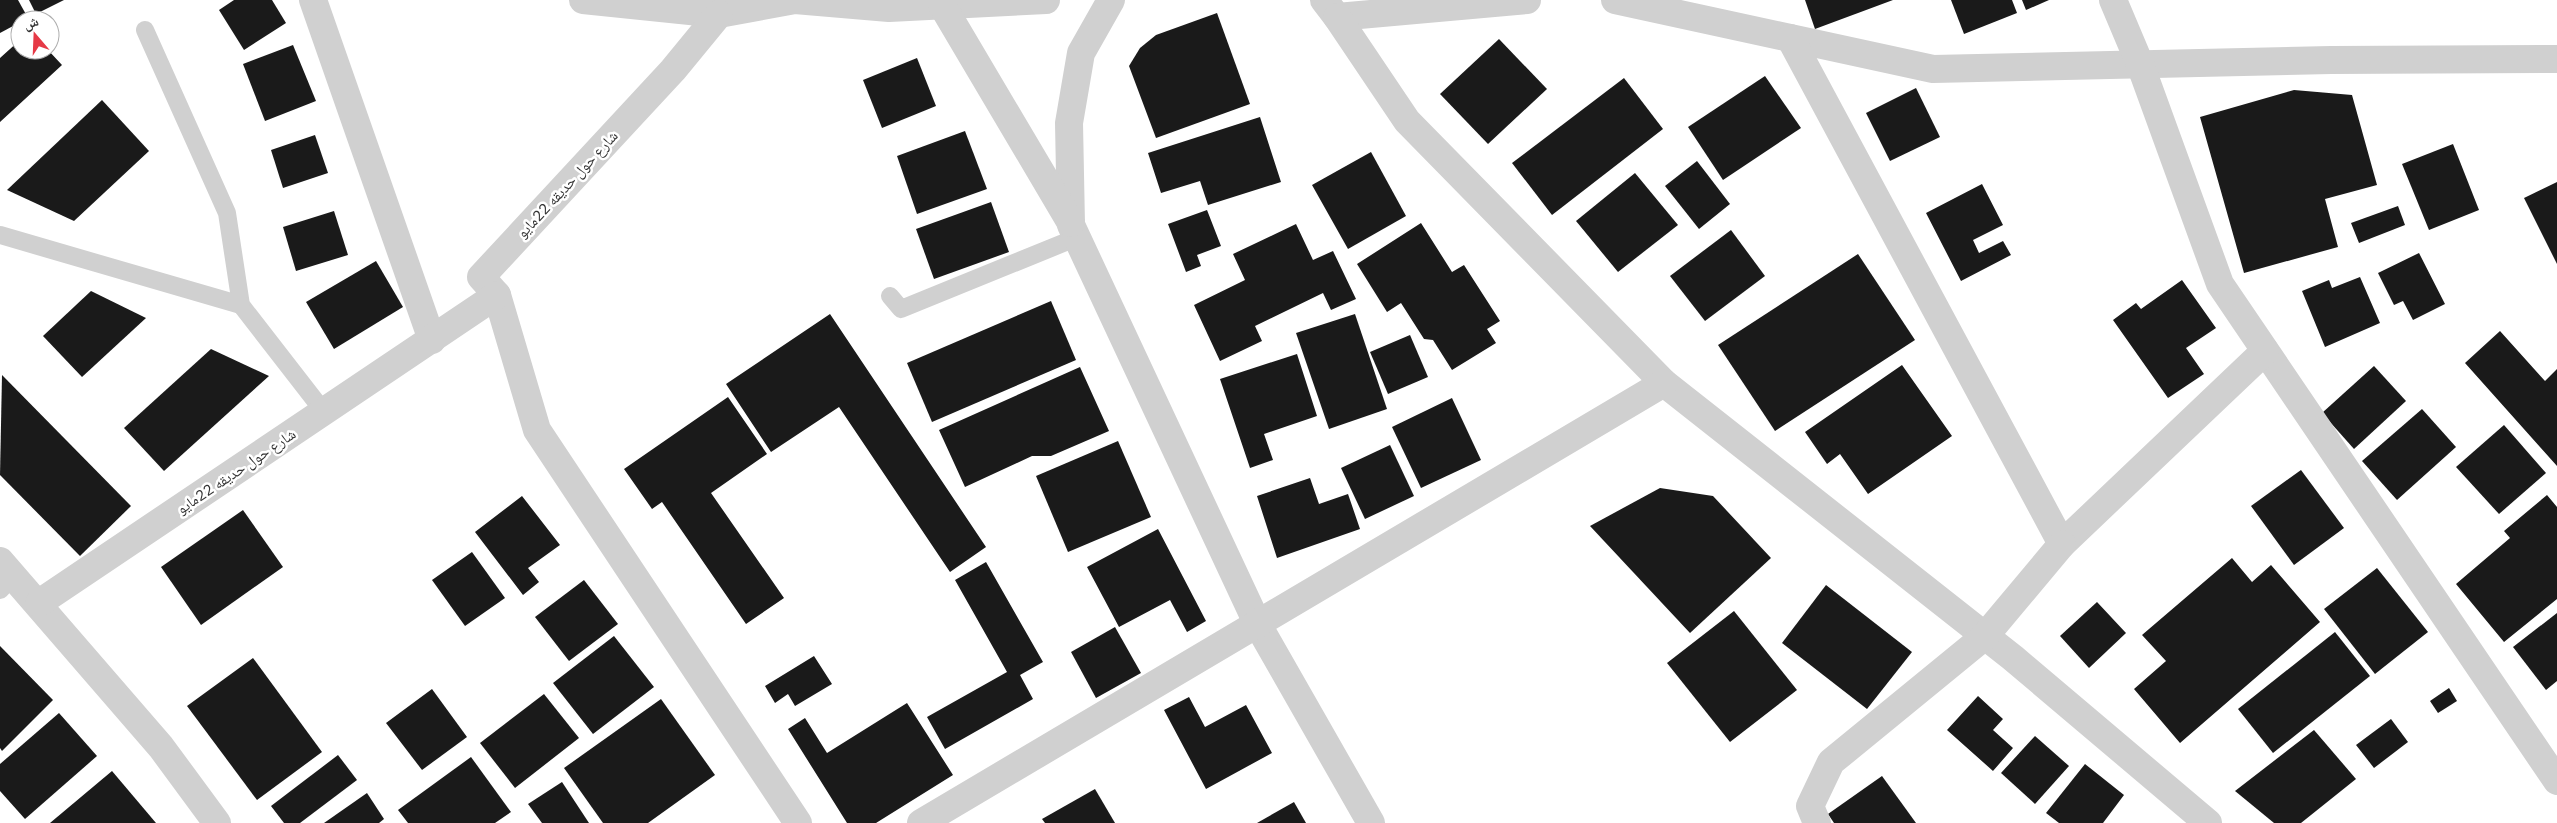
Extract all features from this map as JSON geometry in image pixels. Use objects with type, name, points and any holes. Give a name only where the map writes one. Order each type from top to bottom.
[{"type":"street","points":[[313,0],[432,340]]},
{"type":"street","points":[[583,0],[720,14],[796,0],[890,8],[1046,0]]},
{"type":"street","points":[[1075,231],[1070,123],[1081,53],[1111,0]]},
{"type":"street","points":[[1330,9],[1527,0]]},
{"type":"street","points":[[1615,0],[1933,69],[2140,64],[2557,59]]},
{"type":"street","points":[[2113,0],[2140,64],[2220,284],[2557,781]]},
{"type":"street","points":[[942,5],[1075,231],[1258,625],[1371,823]]},
{"type":"street","points":[[1330,9],[1407,121],[1664,383],[1985,636],[2208,823]]},
{"type":"street","name":"شارع حول حديقه 22مايو","points":[[39,603],[497,295],[481,276],[673,70],[720,14]]},
{"type":"street","points":[[1790,38],[2062,544]]},
{"type":"street","points":[[497,295],[537,430],[798,823]]},
{"type":"street","points":[[1817,823],[1810,806],[1832,762],[1985,636],[2062,544],[2265,351]]},
{"type":"street","points":[[921,823],[1664,383]]},
{"type":"street","points":[[5,575],[39,603],[161,747],[217,823]]},
{"type":"lane","points":[[145,30],[226,214],[241,305],[324,412]]},
{"type":"lane","points":[[890,296],[901,309],[1075,231]]},
{"type":"lane","points":[[0,235],[241,305]]},
{"type":"building","points":[[0,0],[18,0],[24,10],[10,10],[10,28],[0,33]]},
{"type":"building","points":[[29,0],[64,0],[44,10],[34,10]]},
{"type":"building","points":[[234,0],[272,0],[286,23],[244,50],[219,10]]},
{"type":"building","points":[[1805,0],[1893,0],[1815,29]]},
{"type":"building","points":[[1951,0],[2012,0],[2017,13],[1964,34]]},
{"type":"building","points":[[2022,0],[2049,0],[2026,10]]},
{"type":"building","points":[[1217,13],[1250,104],[1156,138],[1129,66],[1140,48],[1156,35]]},
{"type":"building","points":[[1499,39],[1547,89],[1488,144],[1440,94]]},
{"type":"building","points":[[293,45],[316,101],[265,121],[243,64]]},
{"type":"building","points":[[10,49],[10,60],[57,60],[62,65],[0,122],[0,58]]},
{"type":"building","points":[[917,58],[936,106],[882,128],[863,80]]},
{"type":"building","points":[[1765,76],[1801,128],[1723,180],[1688,127]]},
{"type":"building","points":[[1624,78],[1663,129],[1552,215],[1512,163]]},
{"type":"building","points":[[1916,88],[1940,137],[1890,161],[1866,113]]},
{"type":"building","points":[[2294,90],[2352,95],[2377,185],[2325,199],[2338,247],[2244,273],[2200,117]]},
{"type":"building","points":[[102,100],[149,151],[74,221],[7,190]]},
{"type":"building","points":[[1260,117],[1281,182],[1208,205],[1200,181],[1161,193],[1148,153]]},
{"type":"building","points":[[965,131],[987,189],[917,214],[897,156]]},
{"type":"building","points":[[315,135],[328,173],[283,188],[271,150]]},
{"type":"building","points":[[2453,144],[2479,210],[2429,230],[2402,164]]},
{"type":"building","points":[[1371,152],[1406,216],[1348,249],[1312,185]]},
{"type":"building","points":[[1697,161],[1730,204],[1699,229],[1665,186]]},
{"type":"building","points":[[1635,173],[1678,225],[1618,272],[1576,221]]},
{"type":"building","points":[[2557,182],[2557,264],[2524,198]]},
{"type":"building","points":[[1982,184],[2003,225],[1973,240],[1979,253],[2003,241],[2011,255],[1961,281],[1926,213]]},
{"type":"building","points":[[991,202],[1009,252],[934,279],[916,229]]},
{"type":"building","points":[[2398,206],[2405,225],[2359,243],[2351,223]]},
{"type":"building","points":[[1207,210],[1221,246],[1197,255],[1201,266],[1186,272],[1168,224]]},
{"type":"building","points":[[334,211],[348,255],[296,271],[283,227]]},
{"type":"building","points":[[1421,223],[1452,272],[1464,265],[1500,321],[1487,329],[1496,343],[1452,370],[1433,340],[1424,339],[1401,303],[1387,312],[1357,264]]},
{"type":"building","points":[[1296,224],[1313,260],[1333,251],[1356,299],[1331,310],[1323,293],[1255,326],[1262,341],[1220,361],[1194,305],[1245,280],[1233,254]]},
{"type":"building","points":[[1731,230],[1765,276],[1705,321],[1670,276]]},
{"type":"building","points":[[2419,253],[2445,304],[2413,320],[2403,301],[2394,305],[2378,273]]},
{"type":"building","points":[[1858,254],[1915,340],[1775,431],[1718,345]]},
{"type":"building","points":[[376,261],[403,307],[334,349],[306,302]]},
{"type":"building","points":[[2360,277],[2380,323],[2325,347],[2302,291],[2329,280],[2332,288]]},
{"type":"building","points":[[2182,280],[2216,328],[2186,348],[2204,374],[2168,398],[2113,320],[2136,303],[2141,309]]},
{"type":"building","points":[[91,291],[146,318],[82,377],[43,336]]},
{"type":"building","points":[[1051,301],[1076,360],[932,422],[907,363]]},
{"type":"building","points":[[830,314],[986,547],[950,572],[839,407],[771,452],[726,384]]},
{"type":"building","points":[[1355,314],[1387,409],[1329,429],[1296,333]]},
{"type":"building","points":[[2500,331],[2545,381],[2557,369],[2557,466],[2465,363]]},
{"type":"building","points":[[1410,335],[1428,377],[1388,394],[1370,352]]},
{"type":"building","points":[[211,349],[269,376],[164,471],[124,428]]},
{"type":"building","points":[[1297,354],[1317,416],[1264,434],[1273,460],[1250,468],[1220,379]]},
{"type":"building","points":[[1902,365],[1952,436],[1868,494],[1840,454],[1827,464],[1805,432]]},
{"type":"building","points":[[2374,366],[2406,401],[2354,449],[2322,413]]},
{"type":"building","points":[[1080,367],[1109,431],[1051,456],[1032,456],[965,487],[939,430]]},
{"type":"building","points":[[2,375],[131,506],[80,556],[0,475]]},
{"type":"building","points":[[728,397],[767,454],[711,493],[784,598],[746,624],[662,502],[652,509],[624,469]]},
{"type":"building","points":[[1452,398],[1481,460],[1421,488],[1392,427]]},
{"type":"building","points":[[2422,409],[2456,447],[2397,500],[2362,461]]},
{"type":"building","points":[[2504,425],[2546,473],[2499,514],[2456,467]]},
{"type":"building","points":[[1118,441],[1151,517],[1068,552],[1036,476]]},
{"type":"building","points":[[1390,445],[1414,496],[1365,519],[1341,468]]},
{"type":"building","points":[[2301,470],[2344,528],[2294,565],[2251,506]]},
{"type":"building","points":[[1310,478],[1319,504],[1348,494],[1360,529],[1277,558],[1257,496]]},
{"type":"building","points":[[1660,488],[1713,496],[1771,558],[1690,633],[1590,526]]},
{"type":"building","points":[[2547,495],[2557,507],[2557,599],[2504,642],[2456,584],[2510,538],[2504,531]]},
{"type":"building","points":[[522,496],[560,545],[528,568],[539,582],[523,595],[475,532]]},
{"type":"building","points":[[243,510],[283,567],[201,625],[161,567]]},
{"type":"building","points":[[1158,529],[1206,621],[1187,632],[1170,600],[1119,627],[1087,567]]},
{"type":"building","points":[[472,552],[505,598],[465,626],[432,580]]},
{"type":"building","points":[[2232,558],[2252,582],[2271,565],[2320,622],[2180,743],[2134,689],[2166,661],[2142,635]]},
{"type":"building","points":[[986,562],[1043,662],[1020,675],[1033,699],[945,749],[927,717],[1007,672],[955,580]]},
{"type":"building","points":[[2377,568],[2428,632],[2375,674],[2324,609]]},
{"type":"building","points":[[584,580],[618,624],[569,661],[535,617]]},
{"type":"building","points":[[1826,585],[1912,652],[1867,709],[1782,643]]},
{"type":"building","points":[[2097,602],[2126,633],[2089,668],[2060,636]]},
{"type":"building","points":[[1734,611],[1797,690],[1730,742],[1667,663]]},
{"type":"building","points":[[2557,613],[2557,681],[2546,690],[2513,647]]},
{"type":"building","points":[[1115,627],[1141,673],[1096,698],[1071,652]]},
{"type":"building","points":[[2335,632],[2370,676],[2273,753],[2238,709]]},
{"type":"building","points":[[614,636],[654,687],[593,734],[553,683]]},
{"type":"building","points":[[0,646],[53,700],[2,751],[0,748]]},
{"type":"building","points":[[814,656],[832,684],[795,706],[788,694],[775,703],[765,686]]},
{"type":"building","points":[[253,658],[322,752],[257,800],[187,706]]},
{"type":"building","points":[[2449,688],[2457,701],[2438,713],[2430,701]]},
{"type":"building","points":[[432,689],[467,737],[422,770],[386,723]]},
{"type":"building","points":[[544,694],[579,738],[515,788],[480,743]]},
{"type":"building","points":[[1978,696],[2003,719],[1993,730],[2013,748],[1993,771],[1947,730]]},
{"type":"building","points":[[1189,697],[1205,727],[1246,705],[1272,753],[1206,789],[1164,710]]},
{"type":"building","points":[[661,699],[715,775],[648,823],[603,823],[564,768]]},
{"type":"building","points":[[907,703],[953,775],[876,823],[847,823],[788,729],[805,718],[827,753]]},
{"type":"building","points":[[59,713],[97,756],[25,819],[0,791],[0,764]]},
{"type":"building","points":[[2391,719],[2408,742],[2374,768],[2356,745]]},
{"type":"building","points":[[2314,730],[2356,779],[2301,823],[2274,823],[2235,791]]},
{"type":"building","points":[[2035,736],[2069,766],[2035,804],[2001,773]]},
{"type":"building","points":[[338,755],[357,780],[300,823],[284,823],[271,806]]},
{"type":"building","points":[[471,757],[511,812],[495,823],[408,823],[398,810]]},
{"type":"building","points":[[2085,764],[2124,795],[2103,823],[2059,823],[2046,813]]},
{"type":"building","points":[[112,771],[156,823],[50,823]]},
{"type":"building","points":[[1882,776],[1916,823],[1834,823],[1828,814]]},
{"type":"building","points":[[562,782],[589,823],[542,823],[528,804]]},
{"type":"building","points":[[1095,789],[1115,823],[1045,823],[1042,819]]},
{"type":"building","points":[[367,793],[384,819],[379,823],[324,823]]},
{"type":"building","points":[[1294,802],[1306,823],[1257,823]]}]
